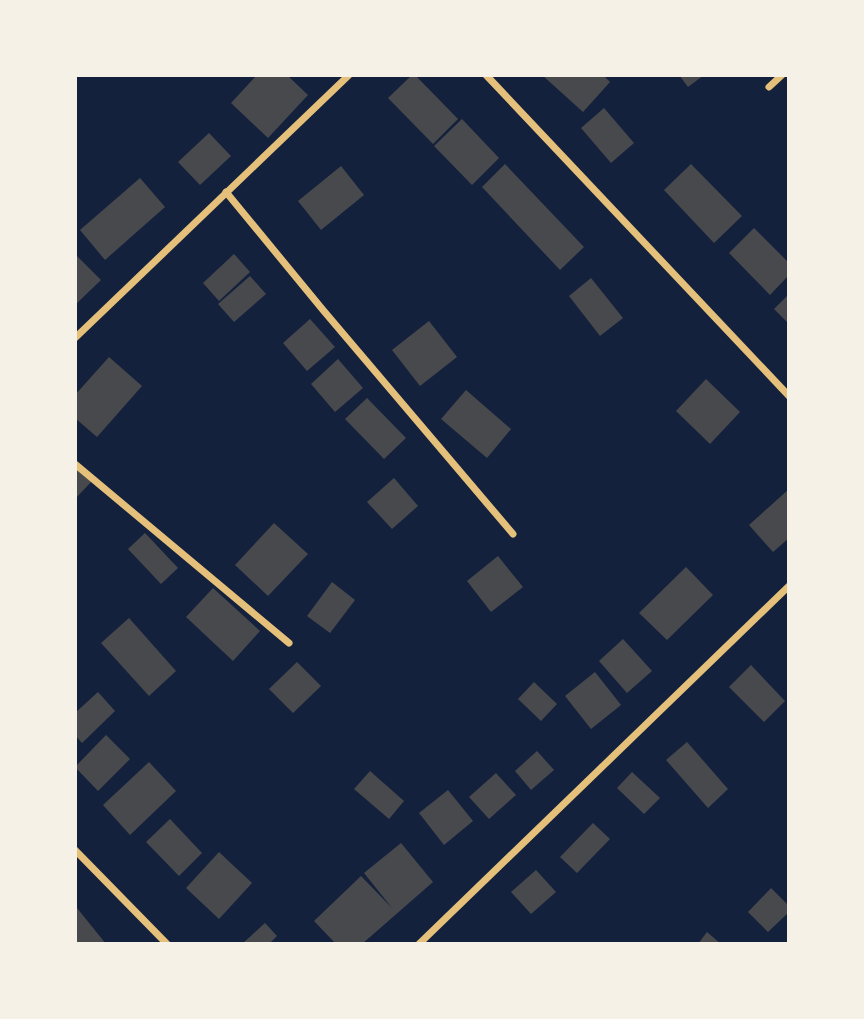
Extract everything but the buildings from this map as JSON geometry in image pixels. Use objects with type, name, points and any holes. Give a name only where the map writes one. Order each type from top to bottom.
[{"type":"street","points":[[75,338],[349,75]]},
{"type":"street","points":[[486,75],[789,397]]},
{"type":"street","points":[[769,87],[782,75]]},
{"type":"street","points":[[226,192],[513,534]]},
{"type":"street","points":[[75,464],[289,643]]},
{"type":"street","points":[[419,944],[789,586]]},
{"type":"street","points":[[75,850],[167,944]]}]
